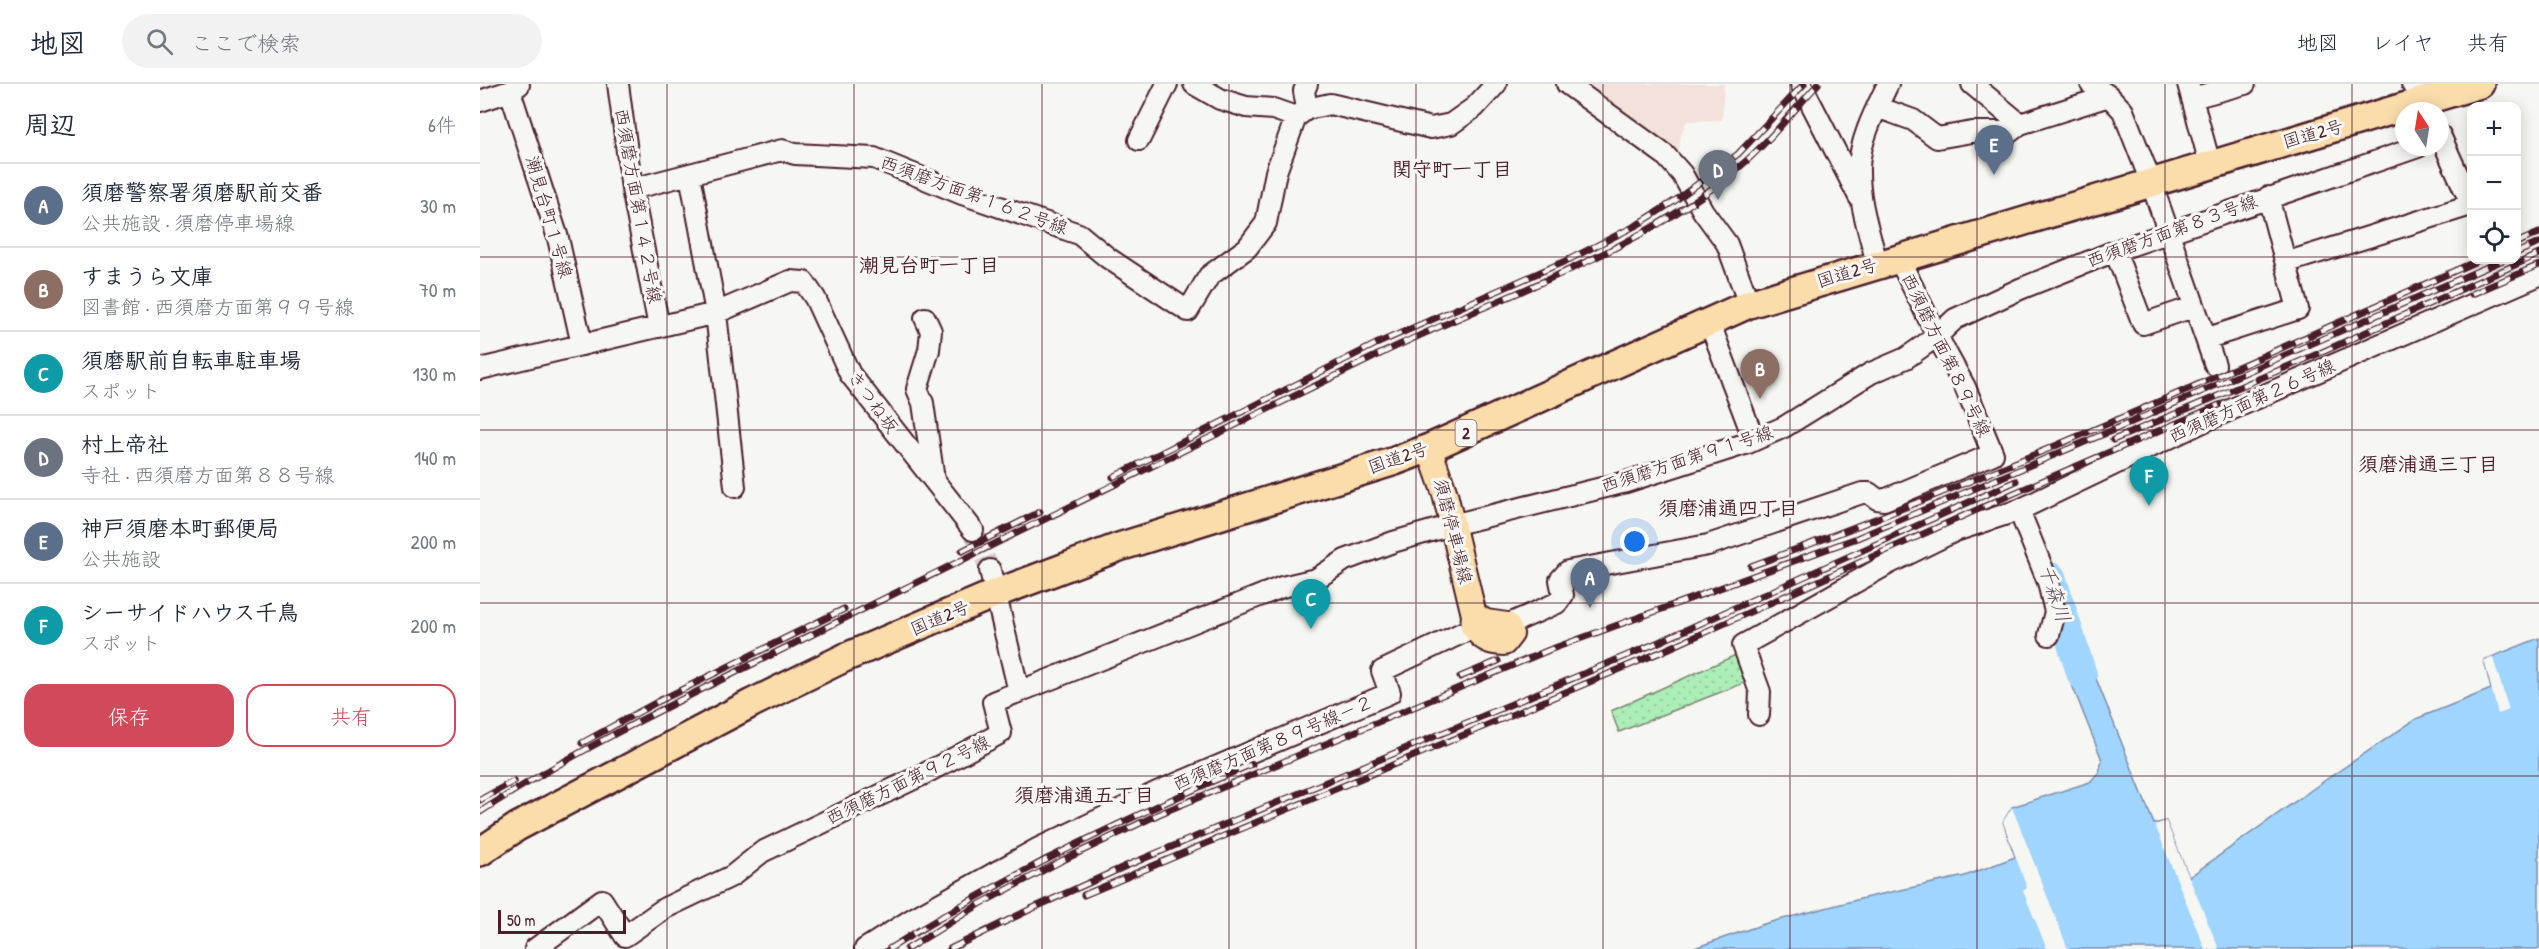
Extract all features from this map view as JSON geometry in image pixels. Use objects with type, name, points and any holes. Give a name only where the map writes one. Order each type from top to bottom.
[{"type":"highway","name":"国道2号","points":[[480,852],[517,827],[752,703],[992,582],[1119,547],[1395,461],[1429,448],[1749,304],[1888,260],[2044,216],[2421,99],[2480,84]]},
{"type":"main road","name":"須磨停車場線","points":[[1429,448],[1445,495],[1452,525],[1469,623],[1482,638],[1492,643],[1504,643],[1511,634],[1508,625]]},
{"type":"street","name":"西須磨方面第１４２号線","points":[[618,84],[632,189],[659,327]]},
{"type":"street","points":[[1139,140],[1167,84]]},
{"type":"street","points":[[1194,84],[1229,102],[1246,107],[1302,113],[1330,104],[1431,129],[1451,124],[1475,107],[1496,84]]},
{"type":"street","points":[[1302,113],[1307,84]]},
{"type":"street","points":[[1567,84],[1665,155],[1682,174],[1702,211],[1727,243],[1749,304]]},
{"type":"street","points":[[1802,84],[1862,204]]},
{"type":"street","points":[[1862,204],[1859,167],[1862,149],[1887,84]]},
{"type":"street","points":[[1972,84],[2020,124]]},
{"type":"street","points":[[2091,84],[2109,96],[2123,111],[2151,182],[2193,307],[2208,338],[2215,365]]},
{"type":"street","points":[[2210,164],[2190,91],[2245,84]]},
{"type":"street","points":[[480,101],[515,87]]},
{"type":"street","name":"潮見台町１号線","points":[[515,87],[558,238],[582,345]]},
{"type":"street","points":[[1877,107],[1913,120],[1938,138],[1972,132],[2010,132],[2020,124],[2109,96]]},
{"type":"street","name":"西須磨方面第１６２号線","points":[[632,189],[782,150],[795,154],[874,158],[962,194],[1079,234],[1108,258],[1188,311],[1209,276],[1247,248],[1266,223],[1276,172],[1302,113]]},
{"type":"street","name":"西須磨方面第８３号線","points":[[1937,336],[1955,319],[2020,289],[2115,251],[2268,196],[2395,155]]},
{"type":"street","points":[[2449,156],[2467,196]]},
{"type":"street","points":[[690,175],[716,313],[735,487]]},
{"type":"street","points":[[2208,338],[2298,309],[2288,262],[2268,196]]},
{"type":"street","name":"西須磨方面第８９号線","points":[[1508,625],[1557,603],[1563,595],[1560,580],[1568,571],[1708,545],[1862,493],[1869,492],[1877,499],[1884,500],[1993,454],[1965,387],[1937,336],[1888,260],[1862,204]]},
{"type":"street","points":[[2288,262],[2467,206]]},
{"type":"street","points":[[2115,251],[2143,324],[2193,307]]},
{"type":"street","name":"西須磨方面第２６号線","points":[[1759,716],[1760,692],[1743,645],[1888,564],[1955,531],[2019,510],[2205,421],[2539,275]]},
{"type":"street","name":"きつね坂","points":[[716,313],[790,281],[804,282],[815,298],[850,374],[973,530]]},
{"type":"street","points":[[480,369],[716,313]]},
{"type":"street","points":[[925,318],[931,331],[929,350],[917,389],[923,403],[935,483]]},
{"type":"street","points":[[1709,321],[1754,440]]},
{"type":"street","name":"西須磨方面第９１号線","points":[[1452,525],[1626,482],[1754,440],[1784,427],[1871,373],[1906,358],[1937,336]]},
{"type":"street","points":[[2019,510],[2048,582],[2055,612],[2049,635]]},
{"type":"street","name":"西須磨方面第９２号線","points":[[536,949],[602,900],[625,936],[665,908],[732,876],[762,852],[924,774],[1001,733],[993,702],[1053,676],[1282,587],[1316,579],[1345,560],[1393,542],[1452,525]]},
{"type":"street","points":[[992,582],[1018,692]]},
{"type":"street","name":"西須磨方面第８９号線－２","points":[[865,949],[934,906],[1039,848],[1156,792],[1390,693],[1382,671],[1469,623]]},
{"type":"shaded area","points":[[1576,84],[1724,84],[1722,120],[1687,121],[1681,134],[1678,155]]},
{"type":"green space","points":[[1738,654],[1749,681],[1619,732],[1611,711]]},
{"type":"water","points":[[2539,638],[2539,949],[1691,949],[1767,923],[1864,898],[1965,876],[2015,857],[2003,822],[2012,807],[2090,782],[2099,772],[2102,760],[2070,680],[2093,671],[2154,824],[2166,821],[2189,877],[2416,719],[2491,689],[2484,660]]},
{"type":"pier","points":[[2493,658],[2509,710],[2498,714],[2484,660]]},
{"type":"pier","points":[[2012,807],[2068,949],[2047,949],[2023,891],[2027,888],[2003,822]]},
{"type":"pier","points":[[2166,821],[2219,949],[2205,949],[2155,825]]},
{"type":"waterway","name":"千森川","points":[[2051,577],[2082,675]]},
{"type":"tunnel","points":[[973,530],[990,570]]},
{"type":"railway","points":[[1113,477],[1376,344],[1570,259],[1637,225],[1676,200],[1738,154],[1804,84]]},
{"type":"railway","points":[[480,812],[610,737],[833,624],[1378,355],[1568,271],[1660,223],[1703,195],[1744,163],[1818,84]]},
{"type":"railway","points":[[2521,241],[2539,233]]},
{"type":"railway","points":[[2521,251],[2539,243]]},
{"type":"railway","points":[[2113,440],[2320,353],[2539,254]]},
{"type":"railway","points":[[1751,566],[2027,458],[2470,264]]},
{"type":"railway","points":[[907,949],[980,904],[1061,861],[1159,814],[1549,650],[1857,538],[2111,431],[2494,264]]},
{"type":"railway","points":[[2472,294],[2539,265]]},
{"type":"railway","points":[[1084,895],[1663,651],[2012,494],[2219,405]]},
{"type":"railway","points":[[950,949],[1126,866],[1659,642],[2016,481]]},
{"type":"railway","points":[[962,551],[1040,512]]},
{"type":"railway","points":[[582,743],[657,702],[844,609]]},
{"type":"railway","points":[[1460,677],[1498,661]]},
{"type":"railway","points":[[889,949],[932,922],[1067,849],[1252,764]]},
{"type":"railway","points":[[480,800],[514,781]]},
{"type":"place","name":"神戸須磨本町郵便局","points":[[1994,175]]},
{"type":"place","name":"村上帝社","points":[[1718,200]]},
{"type":"place","name":"すまうら文庫","points":[[1760,399]]},
{"type":"place","name":"シーサイドハウス千鳥","points":[[2149,506]]},
{"type":"place","name":"須磨警察署須磨駅前交番","points":[[1590,608]]},
{"type":"place","name":"須磨駅前自転車駐車場","points":[[1311,629]]},
{"type":"district","name":"関守町一丁目","points":[[1452,169]]},
{"type":"district","name":"潮見台町一丁目","points":[[929,265]]},
{"type":"district","name":"須磨浦通三丁目","points":[[2428,464]]},
{"type":"district","name":"須磨浦通四丁目","points":[[1728,508]]},
{"type":"district","name":"須磨浦通五丁目","points":[[1084,795]]}]
